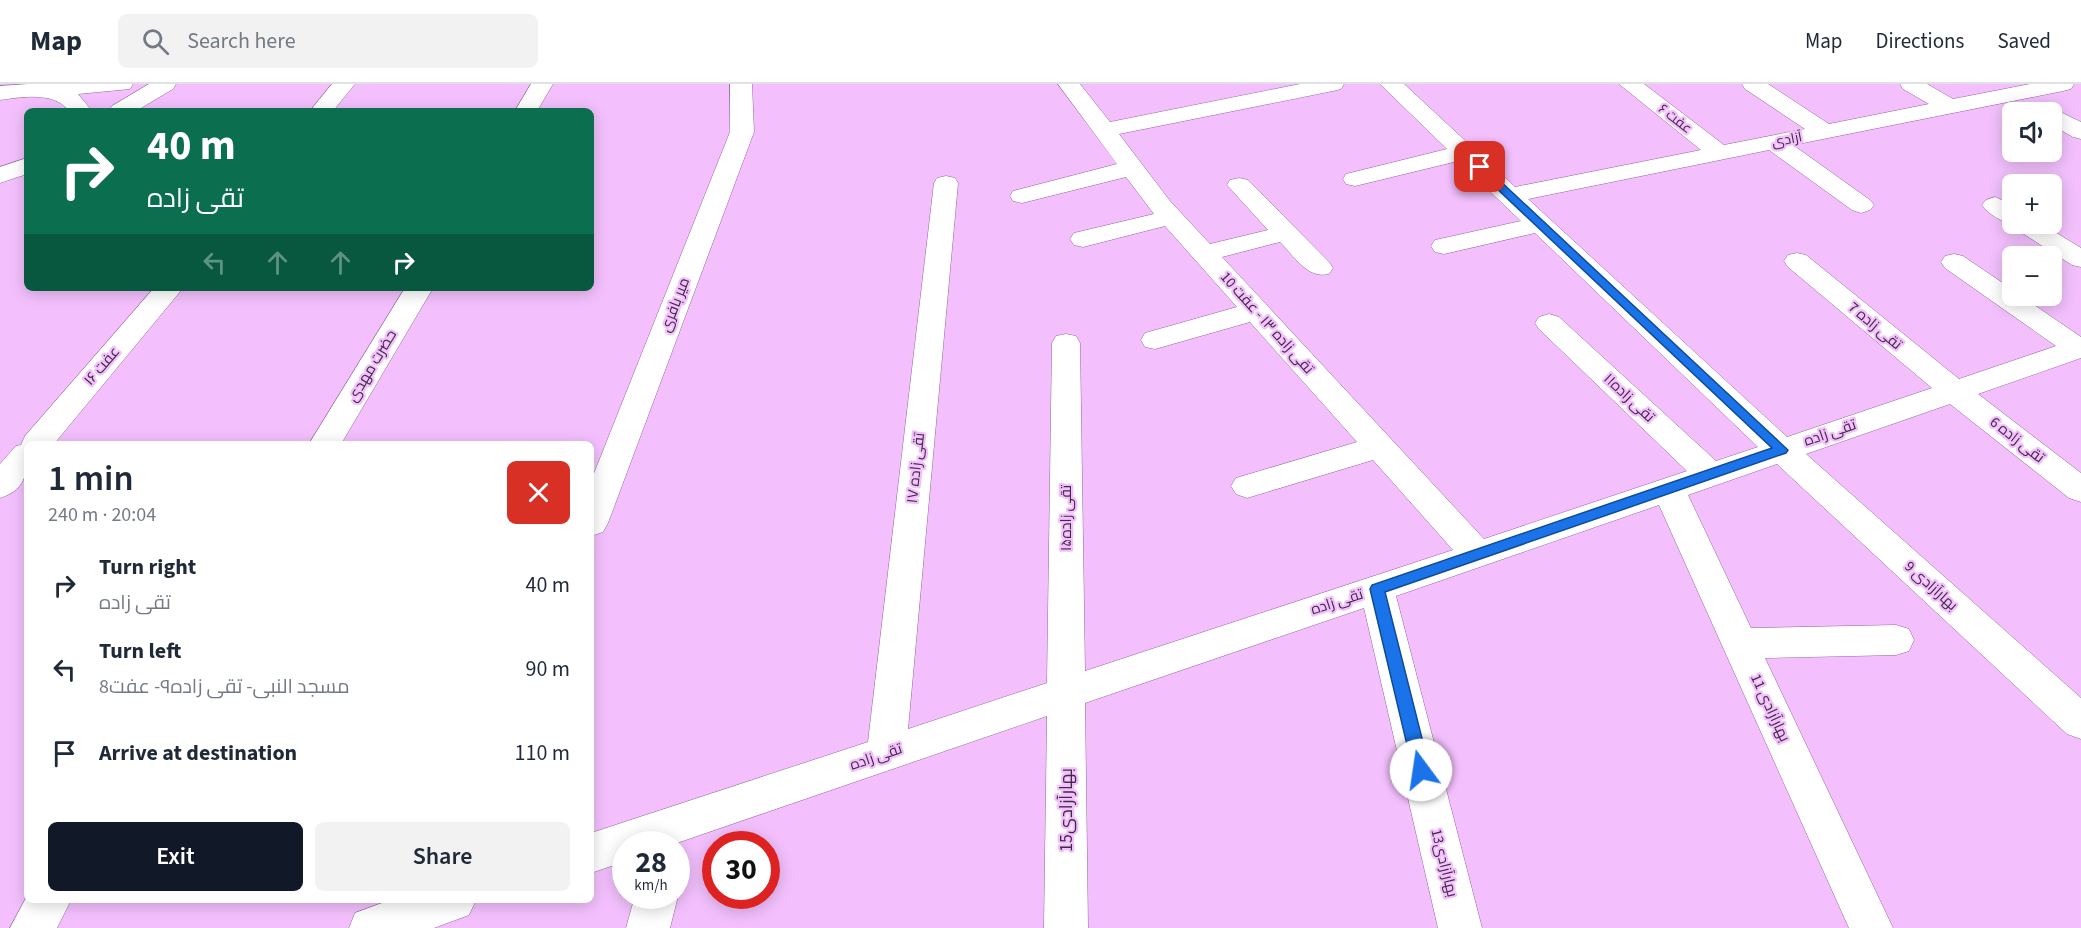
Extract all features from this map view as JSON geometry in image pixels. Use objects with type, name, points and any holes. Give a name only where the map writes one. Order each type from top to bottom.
[{"type":"street","points":[[0,93],[122,84]]},
{"type":"street","points":[[125,108],[165,84]]},
{"type":"street","points":[[324,108],[344,84]]},
{"type":"street","points":[[528,108],[543,84]]},
{"type":"street","name":"میر بافری","points":[[594,515],[742,132],[741,84]]},
{"type":"street","name":"تقی زاده ۱۳ - عفت 10","points":[[1069,84],[1171,217],[1476,553]]},
{"type":"street","points":[[1104,130],[1333,84]]},
{"type":"street","name":"بهارآزادی 9","points":[[1391,84],[1781,450],[2081,722]]},
{"type":"street","name":"عفت ۶","points":[[1630,84],[1720,153]]},
{"type":"street","points":[[1753,84],[1825,132]]},
{"type":"street","points":[[1911,84],[1950,107]]},
{"type":"street","name":"آزادی","points":[[1510,195],[2063,84]]},
{"type":"street","points":[[35,91],[52,93],[69,99],[79,108]]},
{"type":"street","points":[[2015,94],[2030,102]]},
{"type":"street","points":[[2062,121],[2081,132]]},
{"type":"street","points":[[1773,142],[1861,205]]},
{"type":"street","points":[[1355,179],[1464,152]]},
{"type":"street","points":[[0,176],[24,166]]},
{"type":"street","points":[[1022,196],[1132,168]]},
{"type":"street","name":"تقی زاده ۱۷","points":[[886,754],[946,183]]},
{"type":"street","points":[[1239,185],[1320,268]]},
{"type":"street","points":[[1083,239],[1171,217]]},
{"type":"street","points":[[1444,246],[1541,224]]},
{"type":"street","points":[[1204,253],[1286,233]]},
{"type":"street","points":[[2041,234],[2081,259]]},
{"type":"street","name":"تقی زاده 7","points":[[1797,261],[1954,391]]},
{"type":"street","points":[[1953,262],[2080,348]]},
{"type":"street","name":"عفت ۱۶","points":[[39,441],[166,291]]},
{"type":"street","name":"حضرت مهدی","points":[[327,441],[417,291]]},
{"type":"street","points":[[1155,340],[1257,311]]},
{"type":"street","name":"تقی زاده۱۱","points":[[1549,322],[1710,474]]},
{"type":"street","name":"تقی زاده۱۵","points":[[1066,343],[1066,692]]},
{"type":"street","name":"تقی زاده","points":[[681,831],[886,754],[1377,589],[1476,553],[2080,348]]},
{"type":"street","name":"تقی زاده 6","points":[[1954,391],[2081,490]]},
{"type":"street","points":[[1247,486],[1379,447]]},
{"type":"street","points":[[0,486],[24,458]]},
{"type":"street","name":"بهارآزادی 11","points":[[1668,488],[1871,928]]},
{"type":"street","name":"بهارآزادی13","points":[[1377,589],[1460,928]]},
{"type":"street","points":[[1740,644],[1896,640]]},
{"type":"street","name":"بهارآزادی15","points":[[1066,692],[1066,928]]},
{"type":"street","name":"تقی زاده","points":[[594,852],[612,848]]},
{"type":"street","points":[[32,928],[47,903]]},
{"type":"street","points":[[371,928],[442,903]]},
{"type":"street","points":[[648,928],[653,909]]},
{"type":"route","points":[[1421,770],[1377,589],[1476,553],[1781,450],[1480,167]]}]
